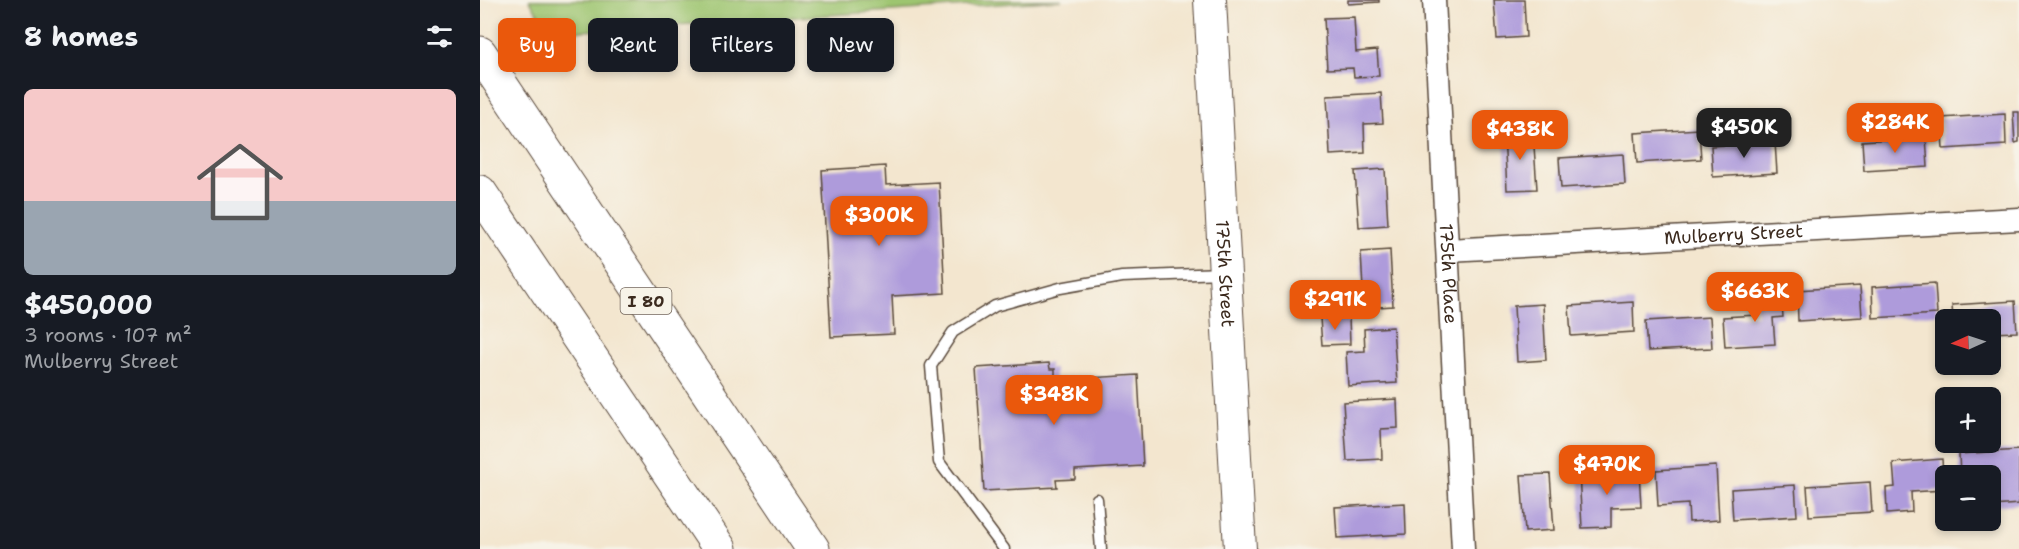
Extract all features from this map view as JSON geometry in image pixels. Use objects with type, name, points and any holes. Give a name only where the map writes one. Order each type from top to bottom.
[{"type":"highway","name":"I 80","points":[[480,53],[813,549]]},
{"type":"highway","points":[[480,192],[720,549]]},
{"type":"main road","name":"175th Street","points":[[1210,0],[1240,549]]},
{"type":"street","name":"175th Place","points":[[1434,0],[1463,549]]},
{"type":"street","name":"Mulberry Street","points":[[1448,250],[2019,219]]},
{"type":"lane","points":[[1004,549],[939,462],[931,366],[953,332],[995,306],[1060,288],[1122,277],[1225,273]]},
{"type":"lane","points":[[1097,499],[1101,549]]},
{"type":"green space","points":[[529,0],[1062,0],[783,18],[690,18],[690,24],[678,25],[678,18],[588,18],[588,31],[576,31],[576,18],[541,18]]},
{"type":"building","points":[[1348,0],[1379,0],[1379,2],[1348,4]]},
{"type":"building","points":[[1494,0],[1524,0],[1526,37],[1497,39]]},
{"type":"building","points":[[1354,17],[1356,52],[1377,50],[1379,76],[1354,77],[1353,68],[1327,69],[1324,18]]},
{"type":"building","points":[[1381,93],[1383,123],[1364,124],[1365,153],[1330,155],[1327,96]]},
{"type":"building","points":[[2013,112],[2019,112],[2019,142],[2015,143]]},
{"type":"building","points":[[2005,114],[2006,145],[1943,149],[1941,118]]},
{"type":"building","points":[[1699,129],[1701,159],[1637,163],[1635,133]]},
{"type":"building","points":[[1533,132],[1537,189],[1507,190],[1504,134]]},
{"type":"building","points":[[1926,137],[1928,167],[1864,171],[1862,141]]},
{"type":"building","points":[[1775,142],[1777,173],[1713,177],[1711,146]]},
{"type":"building","points":[[1623,154],[1625,184],[1561,188],[1559,158]]},
{"type":"building","points":[[885,166],[886,185],[939,182],[945,293],[892,296],[894,334],[831,337],[822,170]]},
{"type":"building","points":[[1385,169],[1388,225],[1359,227],[1355,171]]},
{"type":"building","points":[[1390,250],[1393,306],[1364,308],[1361,252]]},
{"type":"building","points":[[1935,283],[1935,314],[1873,318],[1872,287]]},
{"type":"building","points":[[1860,286],[1862,317],[1798,321],[1797,290]]},
{"type":"building","points":[[1781,292],[1783,317],[1773,318],[1775,344],[1725,347],[1723,317],[1757,315],[1756,293]]},
{"type":"building","points":[[2015,301],[2017,332],[2001,333],[2001,309],[1952,309],[1952,305]]},
{"type":"building","points":[[1633,302],[1634,332],[1571,336],[1569,306]]},
{"type":"building","points":[[1543,304],[1546,360],[1517,362],[1514,306]]},
{"type":"building","points":[[1349,317],[1350,344],[1322,345],[1320,318]]},
{"type":"building","points":[[1710,317],[1712,348],[1648,351],[1646,321]]},
{"type":"building","points":[[1393,327],[1397,383],[1348,386],[1346,352],[1365,351],[1364,329]]},
{"type":"building","points":[[1049,363],[1050,369],[1055,369],[1055,380],[1138,375],[1143,466],[1075,470],[1075,479],[1056,480],[1057,487],[984,491],[976,368]]},
{"type":"building","points":[[1397,399],[1398,428],[1381,429],[1382,459],[1347,461],[1343,402]]},
{"type":"building","points":[[2019,450],[2019,504],[2001,505],[2001,465],[1960,465],[1959,454]]},
{"type":"building","points":[[1942,459],[1942,465],[1935,465],[1935,491],[1911,492],[1912,512],[1887,514],[1886,488],[1895,487],[1893,463]]},
{"type":"building","points":[[1716,466],[1719,520],[1689,522],[1688,504],[1658,506],[1656,470]]},
{"type":"building","points":[[1639,471],[1641,507],[1611,508],[1611,527],[1582,528],[1579,473]]},
{"type":"building","points":[[1550,474],[1554,530],[1525,532],[1521,475]]},
{"type":"building","points":[[1870,482],[1872,512],[1809,516],[1807,486]]},
{"type":"building","points":[[1795,485],[1797,516],[1733,520],[1731,489]]},
{"type":"building","points":[[1405,503],[1406,534],[1337,538],[1335,507]]}]
